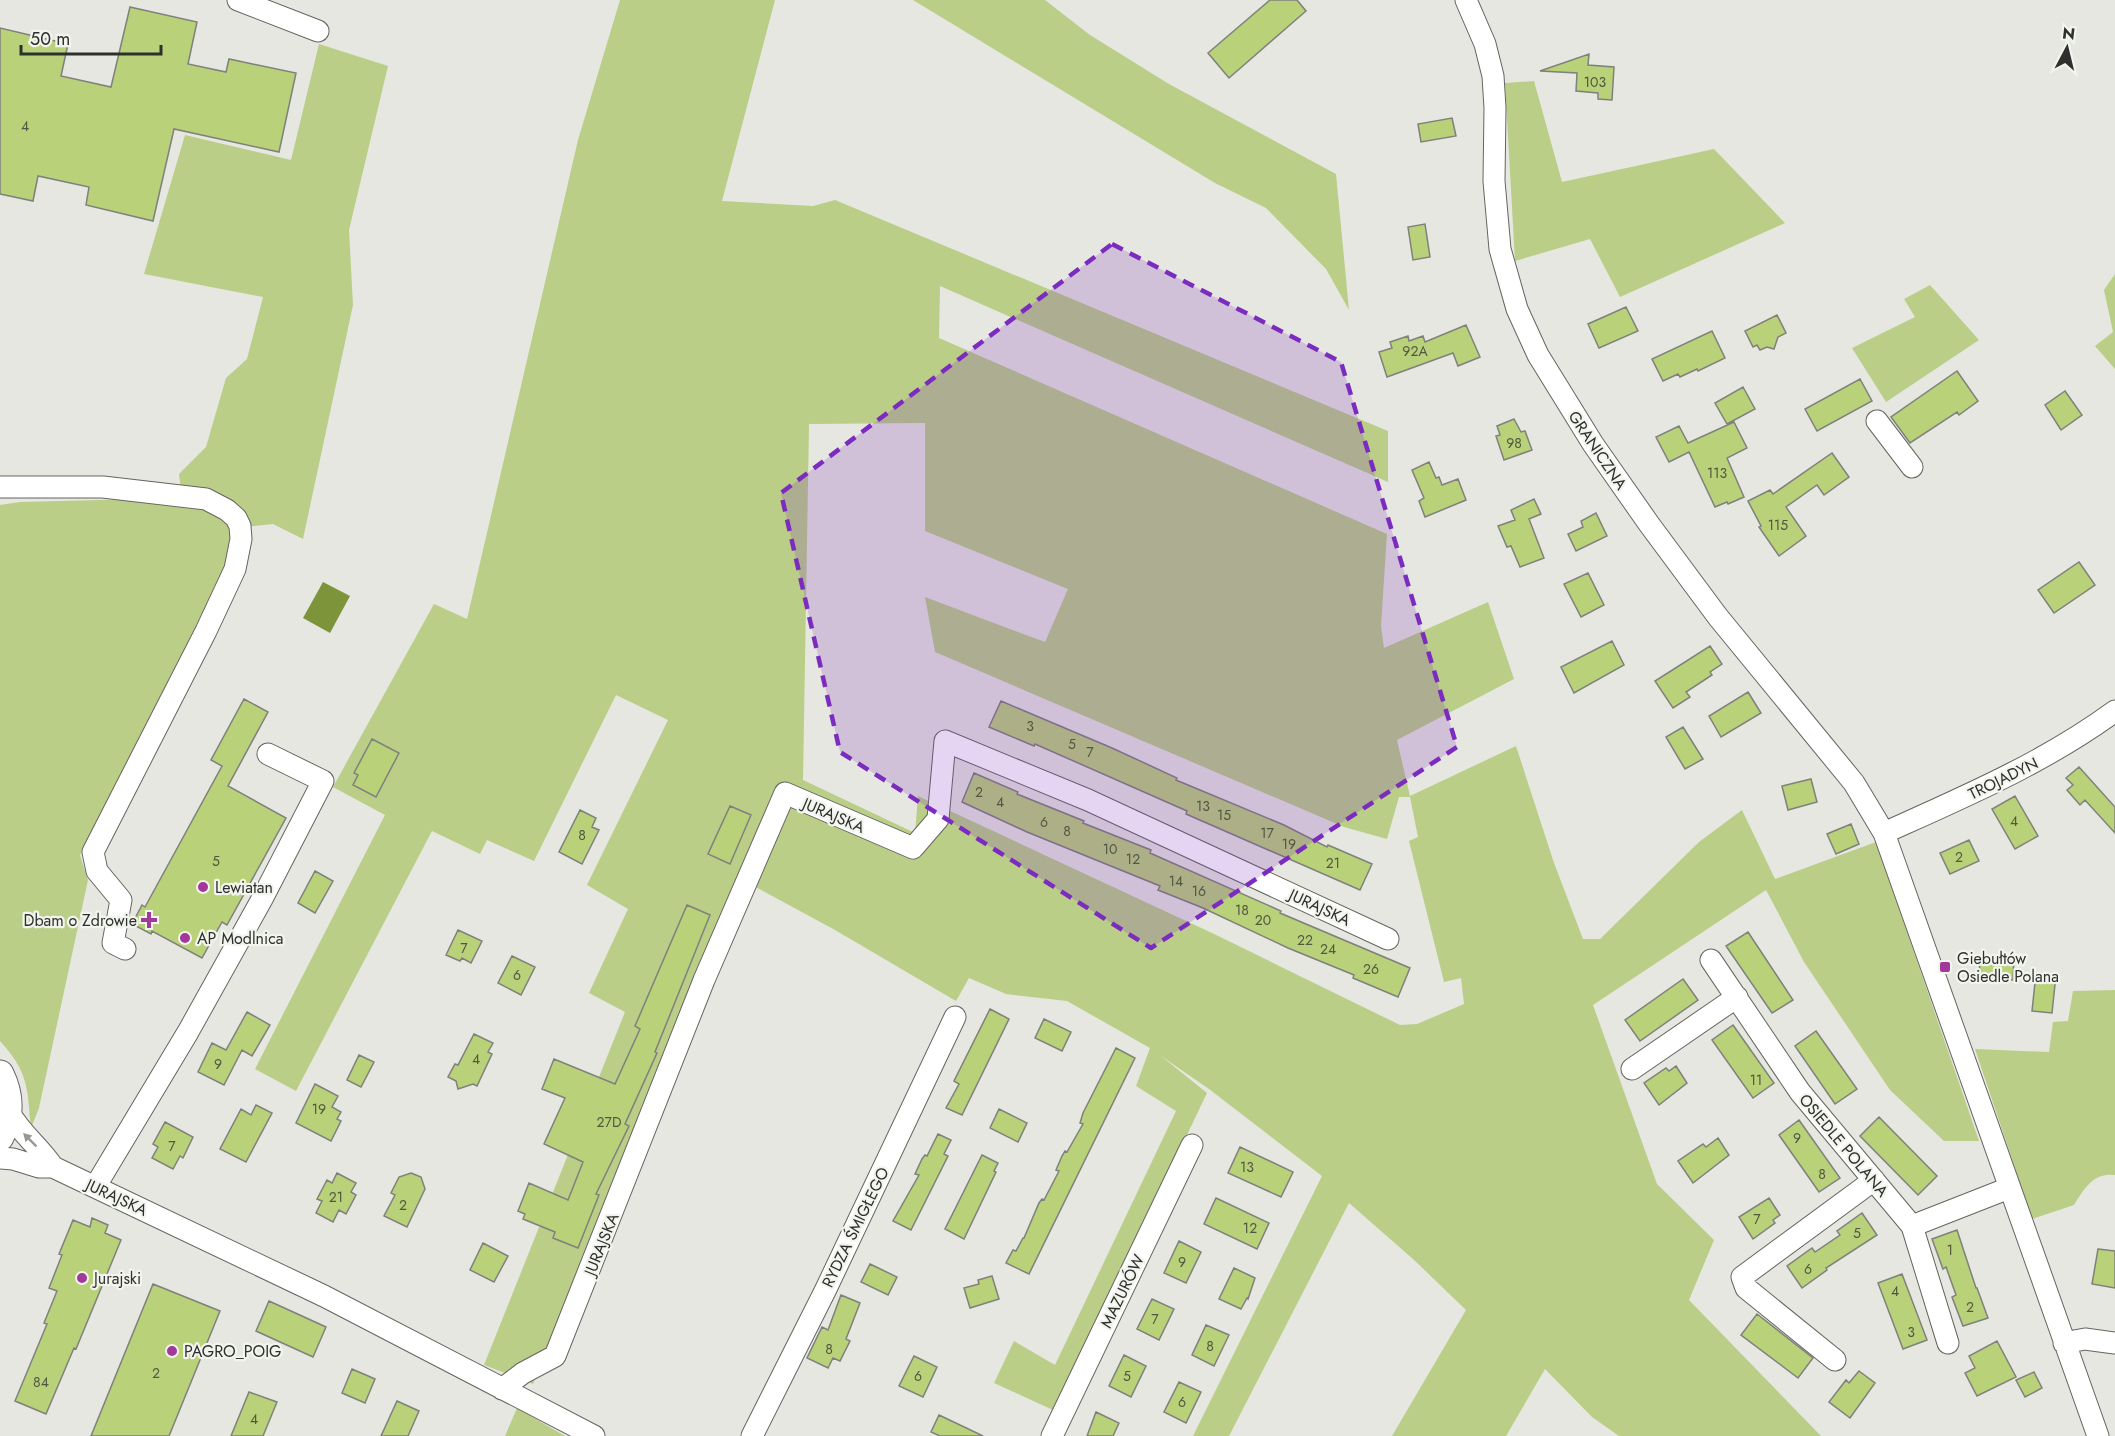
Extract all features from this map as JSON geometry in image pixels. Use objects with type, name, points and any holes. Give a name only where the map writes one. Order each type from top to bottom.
[{"type":"main road","points":[[0,1074],[8,1097],[9,1112],[0,1137]]},
{"type":"street","points":[[237,0],[318,31]]},
{"type":"street","name":"GRANICZNA","points":[[1466,0],[1485,44],[1493,76],[1496,108],[1494,190],[1500,249],[1517,309],[1538,355],[1593,444],[1649,524],[1718,617],[1850,777],[1884,833],[2098,1436]]},
{"type":"street","points":[[1877,422],[1912,466]]},
{"type":"street","points":[[0,487],[103,487],[206,499],[227,510],[240,525],[241,539],[235,569],[206,631],[93,852],[97,871],[121,900],[114,943],[125,949]]},
{"type":"street","name":"TROJADYN","points":[[1884,833],[2040,760],[2088,731],[2115,711]]},
{"type":"street","name":"JURAJSKA","points":[[502,1389],[523,1373],[555,1356],[704,980],[785,794],[913,848],[938,819],[945,741],[1088,800],[1388,939]]},
{"type":"street","points":[[95,1187],[188,1032],[262,899],[322,781],[268,754]]},
{"type":"street","name":"OSIEDLE POLANA","points":[[1711,960],[1800,1092],[1912,1226],[1948,1343]]},
{"type":"street","points":[[1632,1069],[1737,997]]},
{"type":"street","name":"RYDZA ŚMIGŁEGO","points":[[752,1436],[825,1291],[955,1017]]},
{"type":"street","name":"JURAJSKA","points":[[9,1112],[25,1136],[44,1154],[53,1167]]},
{"type":"street","name":"MAZURÓW","points":[[1052,1436],[1192,1145]]},
{"type":"street","name":"JURAJSKA","points":[[0,1158],[39,1167],[53,1167],[324,1296],[594,1436]]},
{"type":"street","points":[[1835,1360],[1746,1288],[1742,1277],[1874,1180]]},
{"type":"street","points":[[1912,1226],[2009,1188]]},
{"type":"street","points":[[2064,1343],[2085,1339],[2115,1343]]},
{"type":"highlighted area","points":[[1112,244],[1341,362],[1457,747],[1151,948],[840,752],[781,493]]},
{"type":"shaded area","points":[[620,0],[775,0],[722,201],[813,206],[835,200],[1388,431],[1388,482],[940,286],[939,338],[1387,534],[1381,626],[1384,648],[1488,602],[1514,679],[1397,740],[1410,796],[1516,746],[1554,863],[1583,939],[1600,939],[1699,842],[1742,810],[1775,879],[1876,842],[1979,1141],[1944,1141],[1890,1090],[1804,962],[1766,890],[1593,1005],[1657,1184],[1714,1240],[1689,1300],[1821,1436],[1619,1436],[1592,1417],[1545,1369],[1506,1436],[1392,1436],[1466,1310],[1413,1259],[1349,1203],[1229,1436],[1193,1436],[1322,1176],[1209,1089],[1161,1056],[1207,1093],[1055,1411],[994,1383],[1014,1341],[1055,1365],[1176,1111],[1136,1086],[1150,1048],[1067,1001],[1006,994],[969,978],[956,1001],[835,930],[739,878],[533,1384],[484,1365],[625,1012],[589,993],[628,909],[587,885],[668,720],[616,695],[534,861],[487,840],[480,854],[432,831],[296,1091],[255,1069],[385,815],[333,787],[434,604],[467,619],[578,140]],"holes":[[[925,423],[925,531],[1068,589],[1045,642],[925,597],[935,652],[1344,827],[1387,839],[1399,797],[1410,797],[1418,837],[1409,841],[1444,982],[1461,978],[1464,1004],[1417,1024],[1400,1025],[1212,933],[918,796],[915,833],[803,780],[809,424]]]},
{"type":"shaded area","points":[[913,0],[1045,0],[1090,35],[1169,84],[1336,174],[1349,310],[1326,269],[1266,208],[1215,183]]},
{"type":"shaded area","points":[[319,44],[388,66],[349,230],[353,305],[303,539],[273,524],[233,528],[226,566],[80,855],[88,880],[39,1108],[31,1128],[25,1081],[17,1062],[0,1041],[0,505],[20,502],[182,498],[179,474],[206,447],[226,378],[247,359],[263,297],[144,274],[185,135],[291,160]]},
{"type":"shaded area","points":[[1534,81],[1562,182],[1714,149],[1785,223],[1620,297],[1590,239],[1515,261],[1505,83]]},
{"type":"shaded area","points":[[2115,274],[2115,369],[2095,346],[2113,332],[2104,290]]},
{"type":"shaded area","points":[[1930,285],[1979,340],[1886,402],[1852,348],[1915,317],[1904,299]]},
{"type":"shaded area","points":[[323,582],[350,596],[330,633],[303,618]]},
{"type":"shaded area","points":[[2115,990],[2115,1175],[2095,1179],[2074,1205],[2032,1219],[1975,1049],[2049,1052],[2053,1022],[2068,1021],[2073,991]]},
{"type":"shaded area","points":[[517,1408],[565,1436],[505,1436]]},
{"type":"building","points":[[1270,0],[1297,0],[1306,11],[1229,78],[1208,53]]},
{"type":"building","points":[[130,7],[197,22],[188,64],[226,72],[229,59],[296,73],[279,152],[174,129],[153,221],[86,205],[89,187],[38,176],[33,201],[0,194],[0,28],[68,44],[61,76],[111,87]]},
{"type":"building","points":[[1589,54],[1588,65],[1614,67],[1612,100],[1598,99],[1598,93],[1576,91],[1577,73],[1540,71]]},
{"type":"building","points":[[1452,118],[1456,136],[1421,142],[1418,124]]},
{"type":"building","points":[[1425,224],[1430,257],[1413,260],[1408,227]]},
{"type":"building","points":[[1626,307],[1638,331],[1599,348],[1588,324]]},
{"type":"building","points":[[1777,315],[1786,333],[1778,337],[1774,349],[1767,347],[1760,350],[1757,345],[1753,347],[1745,331]]},
{"type":"building","points":[[1466,325],[1480,357],[1458,366],[1453,353],[1387,377],[1379,352],[1392,348],[1390,342],[1408,336],[1409,341],[1423,336],[1425,342]]},
{"type":"building","points":[[1712,331],[1725,358],[1698,371],[1697,369],[1680,377],[1678,374],[1663,381],[1652,359]]},
{"type":"building","points":[[1957,371],[1978,401],[1959,415],[1957,412],[1910,443],[1891,417]]},
{"type":"building","points":[[1860,379],[1872,401],[1817,431],[1805,409]]},
{"type":"building","points":[[1743,387],[1755,409],[1727,424],[1715,403]]},
{"type":"building","points":[[2065,391],[2082,415],[2061,430],[2045,405]]},
{"type":"building","points":[[1514,419],[1521,432],[1525,431],[1532,450],[1504,460],[1496,436],[1500,435],[1497,426]]},
{"type":"building","points":[[1734,422],[1747,448],[1727,458],[1744,497],[1715,507],[1689,452],[1669,462],[1656,437],[1679,426],[1688,443]]},
{"type":"building","points":[[1832,453],[1849,477],[1824,495],[1817,485],[1786,507],[1806,536],[1779,556],[1759,527],[1761,526],[1748,501],[1770,490],[1773,494]]},
{"type":"building","points":[[1429,462],[1442,485],[1458,479],[1466,500],[1425,517],[1419,501],[1424,498],[1412,470]]},
{"type":"building","points":[[1534,499],[1541,514],[1529,519],[1544,558],[1520,567],[1511,546],[1507,547],[1498,526],[1515,520],[1511,510]]},
{"type":"building","points":[[1596,513],[1607,536],[1576,551],[1568,534],[1583,527],[1581,521]]},
{"type":"building","points":[[2079,562],[2095,585],[2054,613],[2038,590]]},
{"type":"building","points":[[1588,573],[1604,605],[1581,617],[1564,584]]},
{"type":"building","points":[[1612,641],[1624,665],[1574,693],[1561,667]]},
{"type":"building","points":[[1710,646],[1722,664],[1710,672],[1712,675],[1686,692],[1690,697],[1673,708],[1655,681]]},
{"type":"building","points":[[1748,692],[1761,713],[1721,737],[1709,716]]},
{"type":"building","points":[[244,699],[268,712],[228,786],[286,818],[227,925],[222,922],[202,958],[152,931],[151,934],[132,924],[142,905],[145,907],[222,766],[211,760]]},
{"type":"building","points":[[1001,701],[1112,748],[1177,778],[1176,780],[1284,825],[1327,847],[1328,845],[1372,864],[1360,890],[1186,814],[1187,811],[1035,744],[1034,746],[989,727]]},
{"type":"building","points":[[1683,727],[1703,759],[1685,769],[1666,737]]},
{"type":"building","points":[[372,739],[399,753],[376,797],[353,785],[358,775],[354,773]]},
{"type":"building","points":[[2079,767],[2115,807],[2115,833],[2085,800],[2080,805],[2067,790],[2073,785],[2066,778]]},
{"type":"building","points":[[974,773],[1018,792],[1017,794],[1084,821],[1083,823],[1151,850],[1150,853],[1281,911],[1280,913],[1410,968],[1398,997],[1353,978],[1354,975],[1158,890],[1160,886],[1027,832],[962,802]]},
{"type":"building","points":[[1811,779],[1817,802],[1788,810],[1782,786]]},
{"type":"building","points":[[2015,796],[2038,836],[2015,849],[1992,809]]},
{"type":"building","points":[[730,806],[751,815],[730,864],[708,854]]},
{"type":"building","points":[[580,810],[596,818],[592,827],[599,830],[582,864],[559,852]]},
{"type":"building","points":[[1851,824],[1859,844],[1836,854],[1827,834]]},
{"type":"building","points":[[1969,840],[1979,861],[1950,874],[1940,853]]},
{"type":"building","points":[[315,871],[333,881],[315,913],[298,903]]},
{"type":"building","points":[[687,905],[710,915],[655,1052],[657,1053],[625,1124],[629,1126],[596,1194],[599,1195],[578,1248],[553,1238],[555,1232],[523,1219],[525,1214],[518,1211],[529,1183],[568,1200],[583,1162],[544,1144],[565,1098],[542,1089],[554,1059],[615,1084],[640,1029],[635,1026]]},
{"type":"building","points":[[458,930],[482,941],[471,963],[462,958],[460,961],[446,955]]},
{"type":"building","points":[[1748,932],[1793,1000],[1772,1013],[1726,946]]},
{"type":"building","points":[[512,956],[535,967],[521,995],[498,983]]},
{"type":"building","points":[[1980,956],[2014,957],[2013,980],[1979,979]]},
{"type":"building","points":[[2036,973],[2056,975],[2052,1013],[2032,1011]]},
{"type":"building","points":[[1683,979],[1698,1000],[1640,1041],[1625,1020]]},
{"type":"building","points":[[990,1009],[1009,1019],[962,1115],[946,1108],[959,1084],[954,1081]]},
{"type":"building","points":[[247,1012],[270,1025],[252,1056],[242,1050],[224,1085],[198,1072],[212,1043],[226,1050]]},
{"type":"building","points":[[1044,1019],[1071,1032],[1062,1051],[1035,1038]]},
{"type":"building","points":[[1733,1025],[1774,1083],[1753,1098],[1712,1040]]},
{"type":"building","points":[[1816,1031],[1857,1089],[1835,1104],[1795,1046]]},
{"type":"building","points":[[474,1034],[493,1043],[488,1052],[492,1054],[477,1086],[473,1084],[458,1089],[456,1081],[448,1077],[455,1064],[458,1065]]},
{"type":"building","points":[[1116,1048],[1135,1058],[1029,1274],[1006,1263],[1013,1250],[1016,1251],[1024,1238],[1039,1203],[1042,1199],[1044,1200],[1059,1171],[1056,1170],[1062,1156],[1065,1151],[1067,1152],[1083,1124],[1080,1123],[1083,1113]]},
{"type":"building","points":[[359,1055],[374,1062],[361,1087],[347,1080]]},
{"type":"building","points":[[1676,1066],[1687,1083],[1659,1105],[1644,1083],[1666,1068],[1669,1071]]},
{"type":"building","points":[[315,1084],[338,1096],[332,1107],[341,1112],[337,1119],[341,1121],[331,1141],[296,1123]]},
{"type":"building","points":[[256,1105],[272,1113],[246,1162],[220,1149],[241,1109],[251,1115]]},
{"type":"building","points":[[999,1109],[1027,1123],[1018,1142],[990,1128]]},
{"type":"building","points":[[1879,1117],[1937,1176],[1918,1195],[1860,1136]]},
{"type":"building","points":[[1799,1120],[1840,1178],[1819,1192],[1779,1135]]},
{"type":"building","points":[[165,1122],[193,1137],[183,1158],[180,1156],[173,1169],[152,1158],[158,1147],[153,1144]]},
{"type":"building","points":[[938,1134],[951,1140],[944,1154],[948,1156],[911,1230],[893,1221],[919,1175],[915,1174],[922,1159],[925,1155],[927,1156]]},
{"type":"building","points":[[1718,1138],[1729,1155],[1693,1183],[1678,1161],[1703,1144],[1706,1147]]},
{"type":"building","points":[[1240,1147],[1293,1172],[1281,1197],[1228,1173]]},
{"type":"building","points":[[982,1155],[998,1163],[994,1171],[996,1172],[964,1239],[945,1229]]},
{"type":"building","points":[[337,1173],[356,1183],[351,1192],[356,1195],[346,1214],[339,1210],[333,1222],[316,1213],[322,1201],[317,1199],[327,1180],[332,1183]]},
{"type":"building","points":[[411,1173],[421,1177],[425,1189],[407,1227],[384,1216],[395,1195],[391,1193],[399,1177]]},
{"type":"building","points":[[1216,1198],[1269,1223],[1257,1249],[1204,1224]]},
{"type":"building","points":[[1769,1198],[1780,1215],[1773,1220],[1775,1223],[1753,1239],[1739,1217]]},
{"type":"building","points":[[1862,1213],[1877,1235],[1826,1268],[1827,1270],[1802,1288],[1787,1266],[1812,1248],[1815,1252],[1840,1235],[1837,1231]]},
{"type":"building","points":[[92,1218],[108,1225],[105,1233],[121,1240],[76,1349],[74,1348],[46,1414],[15,1401],[47,1324],[44,1323],[57,1291],[49,1288],[62,1255],[59,1254],[73,1220],[90,1227]]},
{"type":"building","points":[[1957,1230],[1988,1318],[1963,1326],[1952,1297],[1956,1295],[1946,1267],[1943,1269],[1932,1239]]},
{"type":"building","points":[[1179,1241],[1201,1252],[1186,1283],[1164,1273]]},
{"type":"building","points":[[483,1243],[508,1256],[494,1282],[470,1270]]},
{"type":"building","points":[[2098,1249],[2115,1251],[2115,1288],[2092,1284]]},
{"type":"building","points":[[870,1264],[897,1277],[888,1295],[861,1282]]},
{"type":"building","points":[[1234,1268],[1255,1278],[1248,1299],[1241,1309],[1219,1299]]},
{"type":"building","points":[[1902,1274],[1927,1340],[1903,1349],[1878,1283]]},
{"type":"building","points":[[992,1276],[999,1299],[970,1308],[964,1288],[979,1284],[978,1280]]},
{"type":"building","points":[[153,1284],[220,1311],[169,1436],[91,1436]]},
{"type":"building","points":[[841,1295],[860,1303],[846,1339],[850,1341],[840,1361],[833,1358],[828,1368],[807,1358],[822,1327],[828,1330]]},
{"type":"building","points":[[1152,1299],[1174,1309],[1159,1340],[1137,1329]]},
{"type":"building","points":[[269,1301],[326,1327],[313,1357],[256,1331]]},
{"type":"building","points":[[1757,1314],[1813,1358],[1798,1378],[1741,1335]]},
{"type":"building","points":[[1206,1325],[1229,1335],[1214,1366],[1192,1355]]},
{"type":"building","points":[[1997,1341],[2016,1377],[1977,1396],[1965,1373],[1975,1368],[1969,1356]]},
{"type":"building","points":[[1124,1355],[1146,1366],[1131,1397],[1109,1386]]},
{"type":"building","points":[[914,1356],[937,1367],[923,1397],[899,1386]]},
{"type":"building","points":[[352,1369],[375,1379],[365,1403],[342,1393]]},
{"type":"building","points":[[1859,1371],[1875,1383],[1850,1418],[1829,1402],[1846,1380],[1849,1383]]},
{"type":"building","points":[[2034,1372],[2042,1388],[2025,1397],[2016,1380]]},
{"type":"building","points":[[1179,1382],[1201,1392],[1186,1423],[1164,1412]]},
{"type":"building","points":[[249,1392],[277,1402],[263,1436],[231,1436]]},
{"type":"building","points":[[397,1401],[419,1411],[408,1436],[381,1436]]},
{"type":"building","points":[[1096,1412],[1119,1423],[1113,1436],[1087,1436]]},
{"type":"building","points":[[939,1415],[983,1436],[940,1436],[931,1432]]},
{"type":"place","name":"Lewiatan","points":[[203,887]]},
{"type":"place","name":"Dbam o Zdrowie","points":[[149,920]]},
{"type":"place","name":"AP Modlnica","points":[[185,938]]},
{"type":"place","name":"Giebułtów Osiedle Polana","points":[[1945,967]]},
{"type":"place","name":"Jurajski","points":[[82,1278]]},
{"type":"place","name":"PAGRO_POIG","points":[[172,1351]]}]
